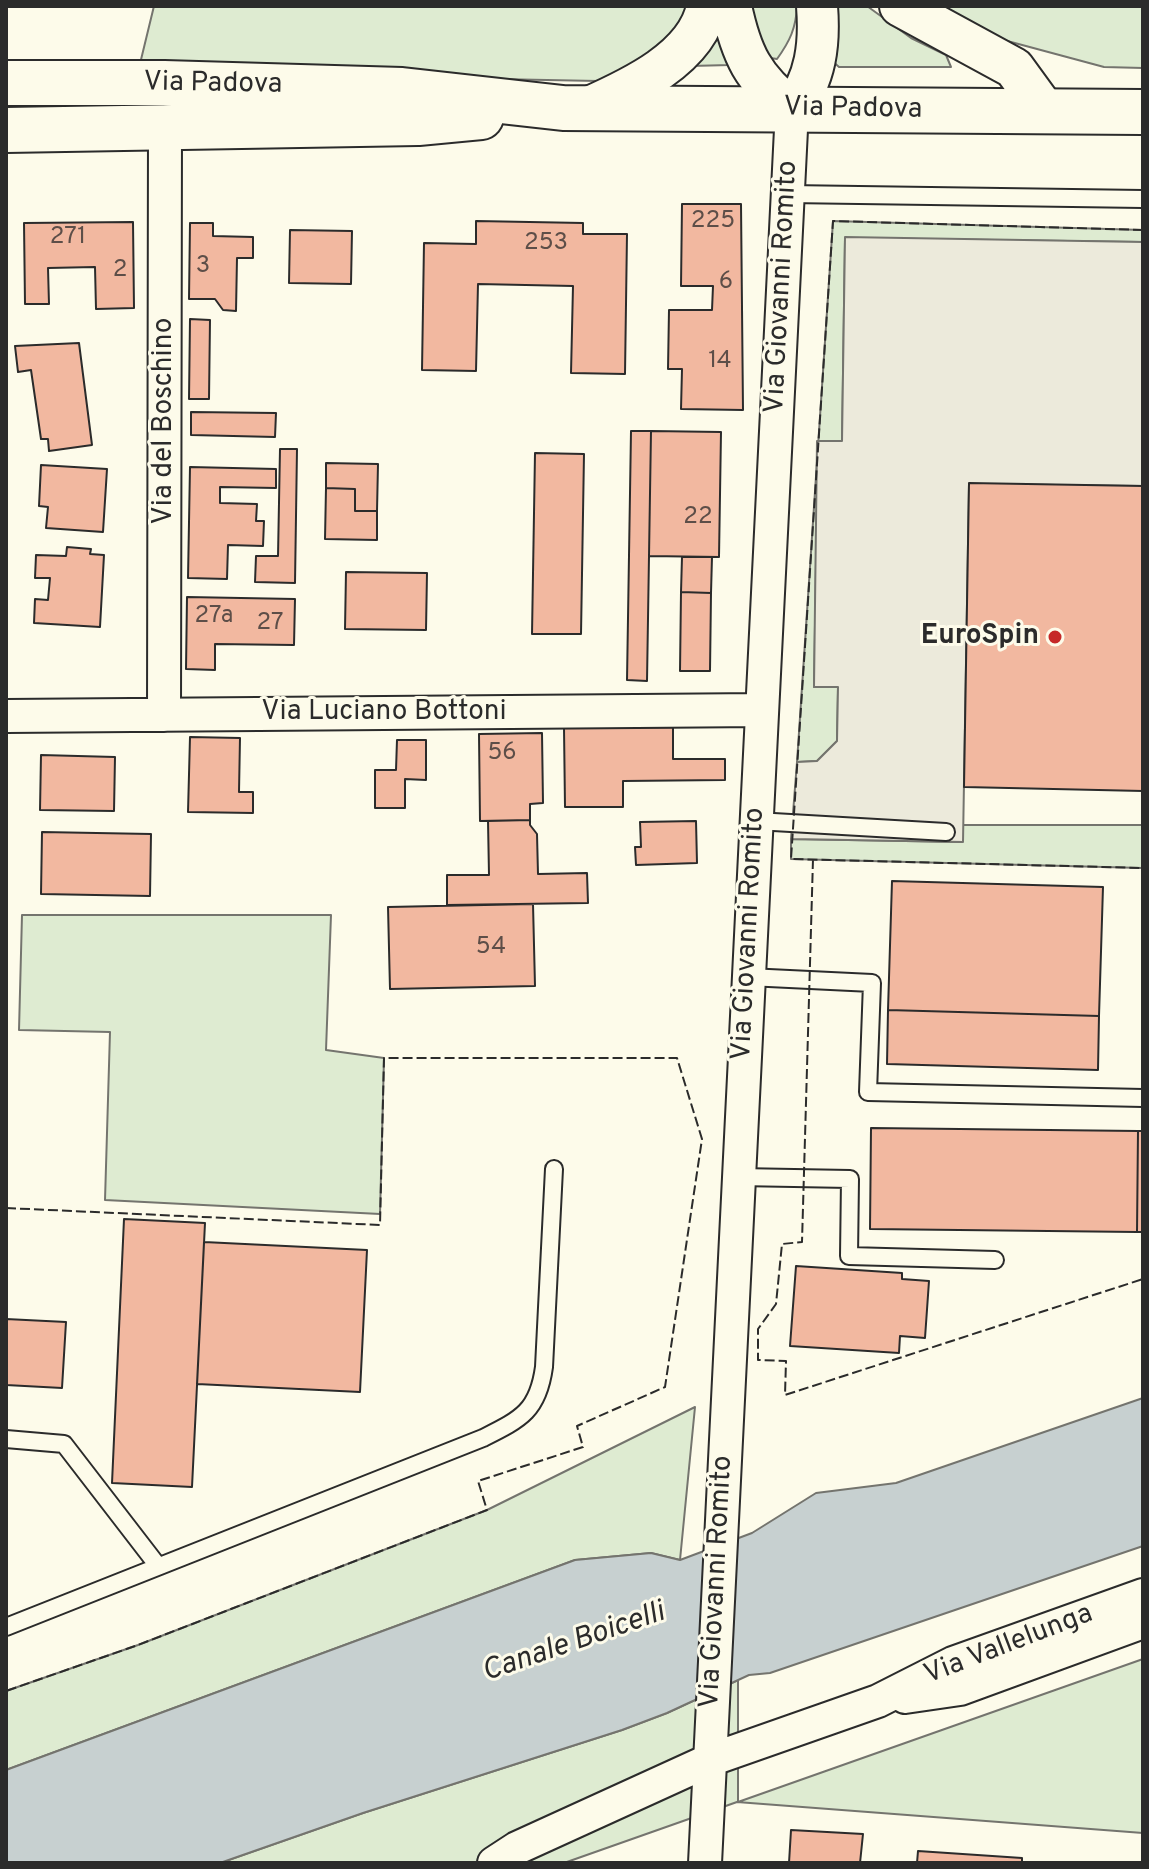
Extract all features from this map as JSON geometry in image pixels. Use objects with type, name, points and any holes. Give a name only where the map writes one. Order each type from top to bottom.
[{"type":"main road","name":"Via Padova","points":[[6,83],[164,83],[402,90],[575,108],[1143,112]]},
{"type":"main road","points":[[164,83],[165,127]]},
{"type":"main road","name":"Via Padova","points":[[6,130],[418,123],[575,108]]},
{"type":"street","points":[[575,108],[631,89],[669,62],[697,28],[707,6]]},
{"type":"street","points":[[731,6],[741,49],[751,67],[764,86],[792,109],[806,92],[817,55],[817,6]]},
{"type":"street","points":[[900,6],[1014,68],[1046,112]]},
{"type":"street","name":"Via Giovanni Romito","points":[[710,1760],[792,109]]},
{"type":"street","name":"Via del Boschino","points":[[164,715],[165,127]]},
{"type":"street","name":"Via Luciano Bottoni","points":[[6,716],[762,710]]},
{"type":"street","name":"Via Vallelunga","points":[[494,1863],[517,1848],[710,1760],[878,1701],[953,1663],[1143,1595]]},
{"type":"street","name":"Via Vallelunga","points":[[878,1701],[960,1689],[1143,1622]]},
{"type":"street","points":[[705,1863],[710,1760]]},
{"type":"lane","points":[[788,194],[1143,199]]},
{"type":"lane","points":[[756,821],[946,832]]},
{"type":"lane","points":[[748,977],[872,983],[868,1092],[1143,1098]]},
{"type":"lane","points":[[6,1627],[483,1438],[522,1416],[535,1403],[541,1391],[554,1169]]},
{"type":"lane","points":[[738,1177],[850,1179],[849,1256],[995,1260]]},
{"type":"lane","points":[[6,1439],[64,1444],[158,1566]]},
{"type":"green space","points":[[154,6],[691,6],[670,41],[641,63],[598,81],[138,72]]},
{"type":"green space","points":[[749,6],[797,6],[792,34],[777,59],[764,57]]},
{"type":"green space","points":[[830,6],[867,6],[911,38],[946,55],[951,67],[839,67],[830,59]]},
{"type":"green space","points":[[927,6],[1143,6],[1143,68],[1104,67],[985,35]]},
{"type":"green space","points":[[714,25],[730,65],[690,66]]},
{"type":"green space","points":[[833,221],[1143,230],[1143,242],[845,238],[842,442],[818,441]]},
{"type":"green space","points":[[818,448],[814,687],[838,687],[837,741],[817,761],[797,762]]},
{"type":"green space","points":[[963,825],[1143,825],[1143,868],[791,859],[791,839],[962,842]]},
{"type":"green space","points":[[22,915],[331,915],[326,1050],[384,1058],[380,1214],[105,1200],[110,1032],[19,1030]]},
{"type":"green space","points":[[695,1407],[680,1560],[651,1553],[575,1560],[6,1770],[6,1691],[138,1645],[487,1510]]},
{"type":"green space","points":[[1143,1659],[1143,1833],[737,1802],[564,1863],[220,1863],[363,1813],[622,1730],[738,1680],[738,1802]]},
{"type":"shaded area","points":[[845,237],[1143,242],[1143,486],[969,484],[963,842],[791,839],[797,762],[817,761],[837,741],[838,687],[814,687],[817,441],[842,441]]},
{"type":"water","name":"Canale Boicelli","points":[[1143,1398],[1143,1546],[770,1673],[749,1675],[622,1730],[363,1813],[220,1863],[6,1863],[6,1770],[575,1560],[651,1553],[680,1560],[752,1533],[816,1493],[896,1483]]},
{"type":"building","points":[[682,204],[741,204],[743,410],[681,409],[682,369],[668,369],[669,310],[712,310],[713,286],[681,286]]},
{"type":"building","points":[[476,221],[583,223],[583,234],[627,234],[625,374],[571,373],[573,286],[478,284],[476,371],[422,370],[424,243],[476,244]]},
{"type":"building","points":[[133,222],[134,308],[96,309],[95,267],[48,268],[49,304],[25,304],[24,223]]},
{"type":"building","points":[[190,223],[213,223],[213,236],[253,237],[253,258],[237,258],[236,311],[223,310],[215,299],[189,299]]},
{"type":"building","points":[[290,230],[352,231],[351,284],[289,283]]},
{"type":"building","points":[[190,319],[210,320],[209,399],[189,399]]},
{"type":"building","points":[[79,343],[92,445],[49,451],[48,439],[41,439],[31,370],[18,372],[15,346]]},
{"type":"building","points":[[191,412],[276,413],[275,437],[191,435]]},
{"type":"building","points":[[631,431],[651,431],[647,681],[627,680]]},
{"type":"building","points":[[651,431],[721,432],[719,557],[649,556]]},
{"type":"building","points":[[280,449],[297,449],[295,583],[255,582],[256,556],[278,556]]},
{"type":"building","points":[[535,453],[584,454],[581,634],[532,634]]},
{"type":"building","points":[[326,463],[378,464],[377,511],[355,511],[355,489],[326,488]]},
{"type":"building","points":[[41,465],[107,469],[103,532],[46,528],[48,507],[39,506]]},
{"type":"building","points":[[190,467],[276,469],[276,488],[220,487],[220,503],[257,504],[256,521],[264,521],[263,546],[228,545],[227,579],[188,578]]},
{"type":"building","name":"EuroSpin","points":[[969,483],[1143,486],[1143,791],[964,787]]},
{"type":"building","points":[[326,488],[355,489],[355,511],[377,511],[377,540],[325,539]]},
{"type":"building","points":[[67,547],[91,549],[90,554],[104,555],[100,627],[34,623],[35,599],[48,600],[50,578],[35,578],[36,555],[66,556]]},
{"type":"building","points":[[682,557],[712,557],[711,593],[681,592]]},
{"type":"building","points":[[346,572],[427,573],[426,630],[345,629]]},
{"type":"building","points":[[681,592],[711,593],[710,671],[680,671]]},
{"type":"building","points":[[187,597],[295,599],[294,645],[215,644],[215,670],[186,669]]},
{"type":"building","points":[[673,727],[673,759],[725,759],[725,780],[623,781],[623,807],[565,807],[564,728]]},
{"type":"building","points":[[542,733],[543,803],[530,804],[530,820],[480,821],[479,734]]},
{"type":"building","points":[[190,737],[240,738],[239,792],[253,792],[253,813],[188,812]]},
{"type":"building","points":[[397,740],[426,740],[426,780],[405,779],[405,808],[375,808],[375,770],[396,770]]},
{"type":"building","points":[[41,755],[115,757],[114,811],[40,810]]},
{"type":"building","points":[[530,820],[537,834],[538,874],[587,873],[588,903],[447,905],[447,875],[489,875],[488,821]]},
{"type":"building","points":[[696,821],[697,863],[636,865],[635,847],[641,847],[640,822]]},
{"type":"building","points":[[42,832],[151,834],[150,896],[41,894]]},
{"type":"building","points":[[892,881],[1103,887],[1099,1016],[888,1010]]},
{"type":"building","points":[[533,904],[535,986],[390,989],[388,907]]},
{"type":"building","points":[[888,1010],[1099,1016],[1098,1070],[887,1064]]},
{"type":"building","points":[[871,1128],[1138,1131],[1137,1232],[870,1229]]},
{"type":"building","points":[[1138,1131],[1143,1131],[1143,1232],[1137,1232]]},
{"type":"building","points":[[124,1219],[205,1223],[192,1487],[112,1483]]},
{"type":"building","points":[[204,1242],[367,1250],[360,1392],[197,1384]]},
{"type":"building","points":[[796,1266],[902,1273],[902,1279],[929,1281],[925,1338],[900,1336],[899,1353],[790,1346]]},
{"type":"building","points":[[6,1319],[66,1322],[62,1388],[6,1385]]},
{"type":"building","points":[[791,1830],[863,1834],[860,1863],[789,1863]]},
{"type":"building","points":[[918,1851],[1022,1858],[1022,1863],[917,1863]]},
{"type":"fence","points":[[1143,230],[833,221],[791,859],[1143,868]]},
{"type":"fence","points":[[813,859],[802,1242],[782,1244],[776,1304],[758,1329],[758,1360],[786,1361],[785,1395],[1143,1279]]},
{"type":"fence","points":[[6,1208],[380,1225],[384,1058],[677,1058],[702,1139],[665,1387],[577,1426],[583,1447],[478,1481],[487,1510],[138,1645],[6,1691]]},
{"type":"place","name":"EuroSpin","points":[[1055,637]]}]
